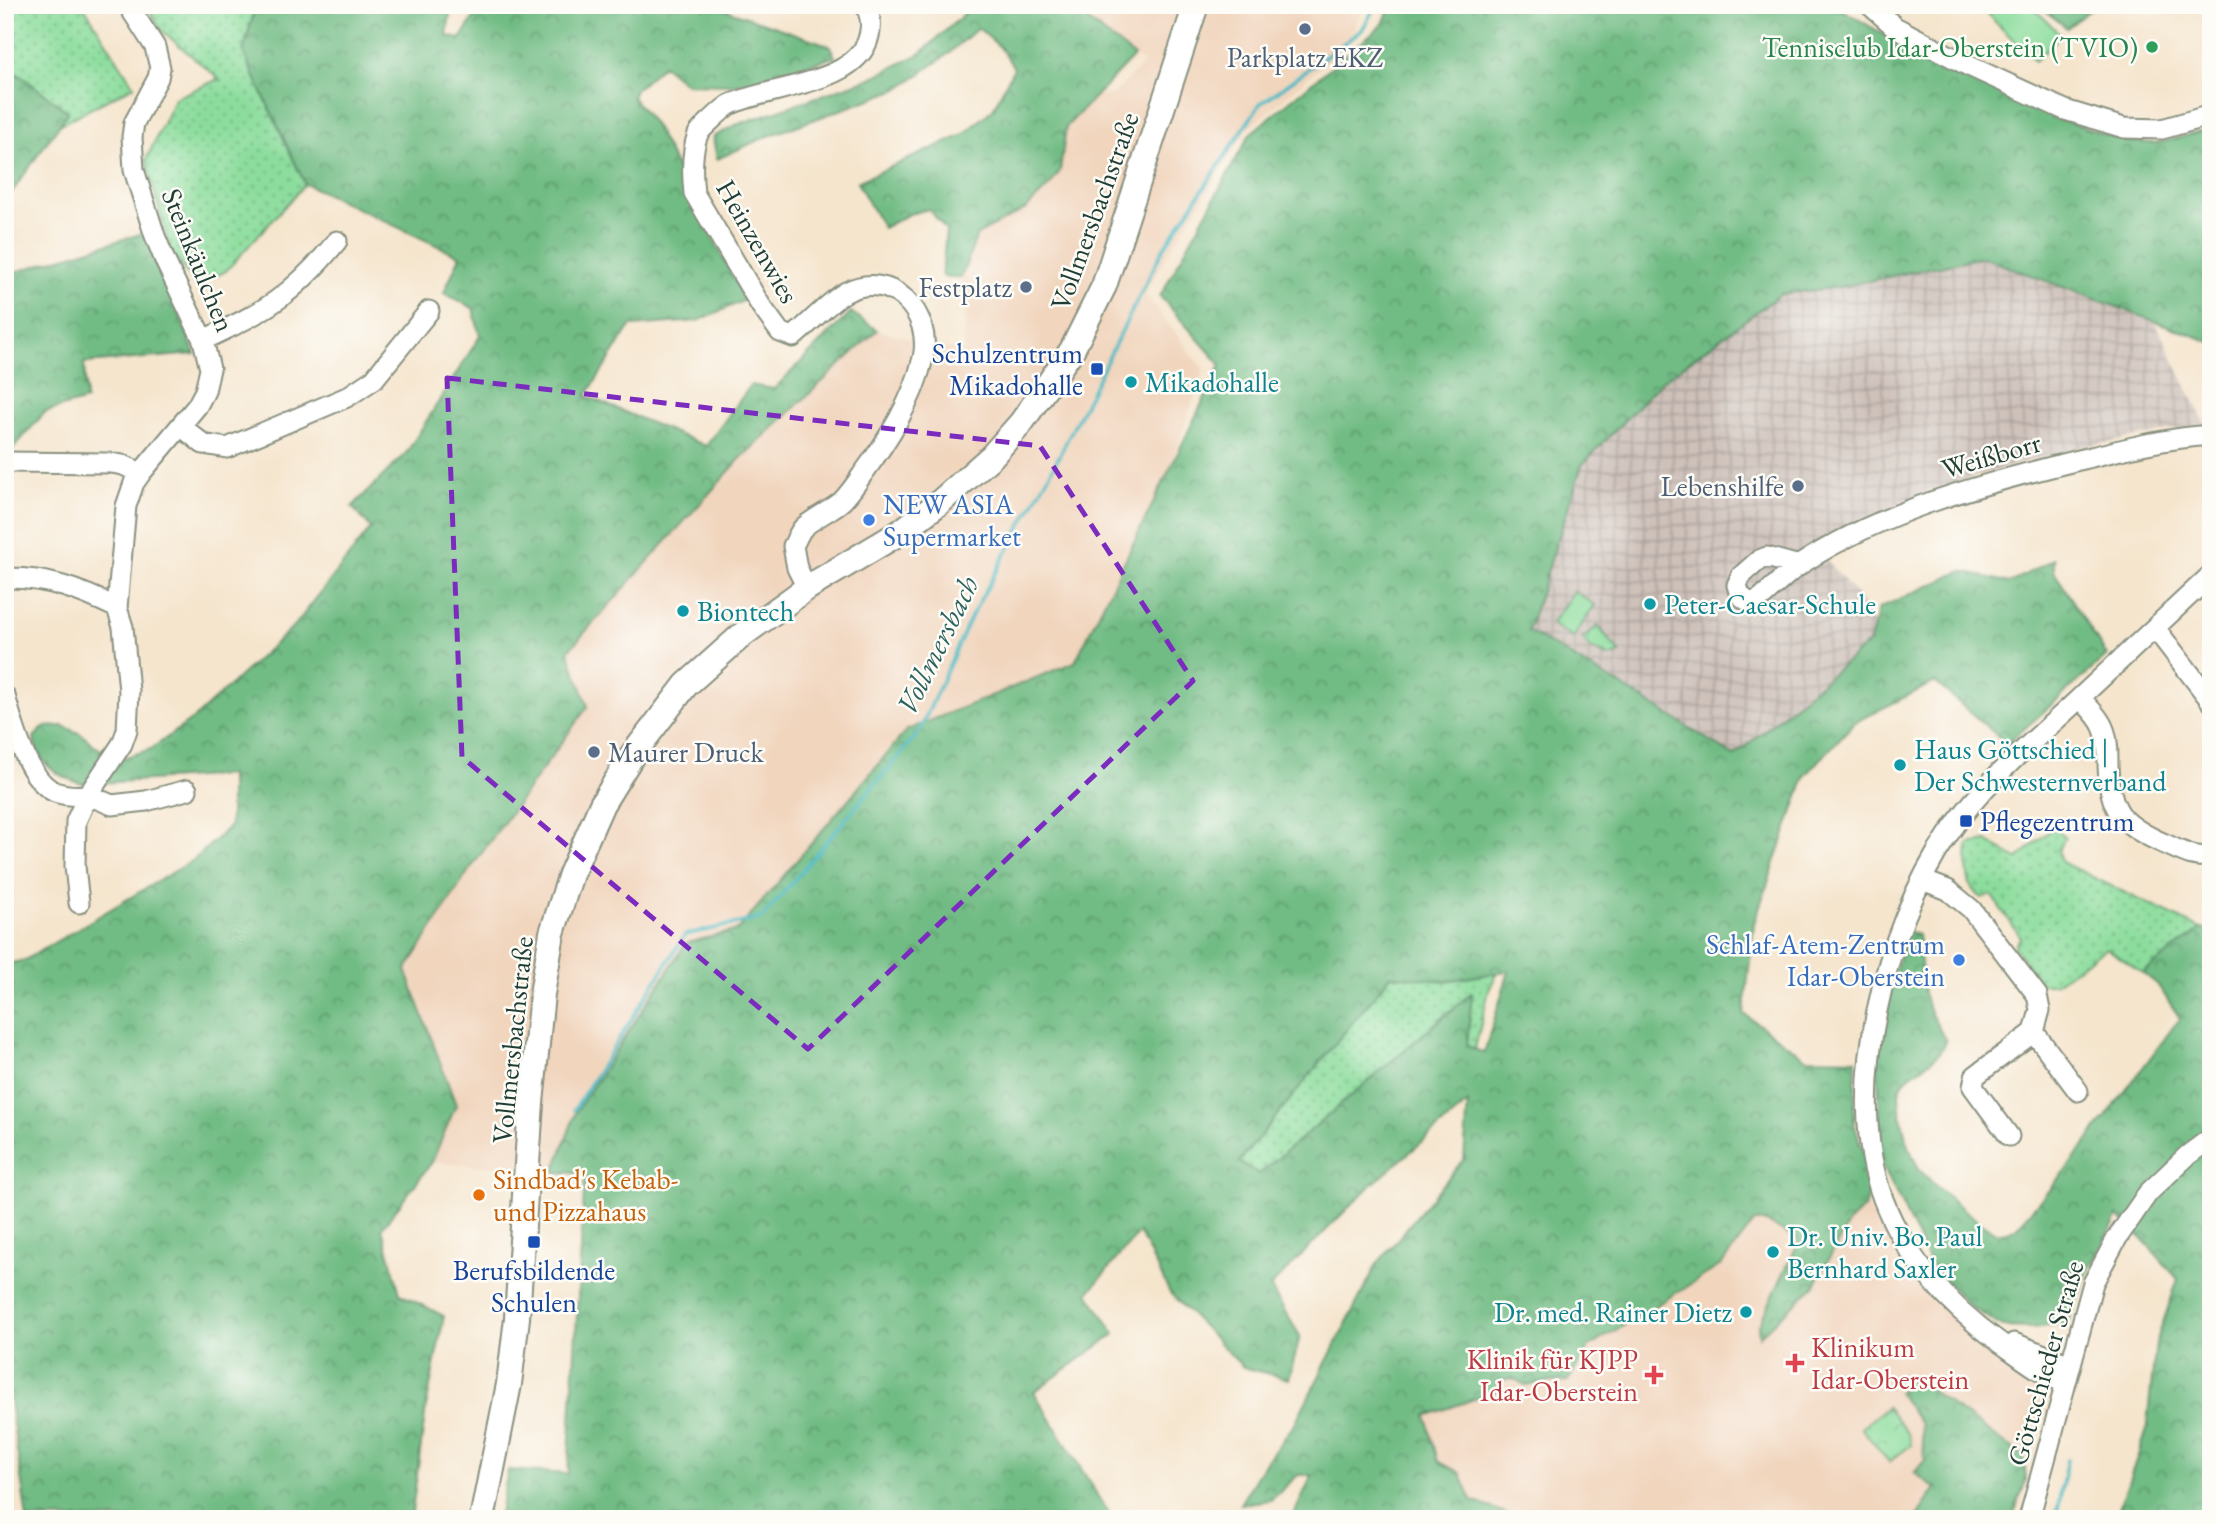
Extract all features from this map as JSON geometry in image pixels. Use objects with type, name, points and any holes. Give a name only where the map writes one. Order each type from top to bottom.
[{"type":"main road","name":"Vollmersbachstraße","points":[[482,1519],[509,1384],[517,1318],[531,1103],[542,994],[552,933],[571,874],[602,804],[633,754],[686,685],[742,635],[807,588],[899,533],[939,503],[992,456],[1021,422],[1072,350],[1104,286],[1196,5]]},
{"type":"street","name":"Steinkäulchen","points":[[79,903],[75,866],[76,821],[88,796],[122,744],[127,730],[129,691],[123,627],[117,608],[126,506],[134,482],[197,406],[209,380],[208,359],[203,340],[166,263],[134,170],[134,123],[158,78],[160,68],[155,47],[128,5]]},
{"type":"street","name":"Heinzenwies","points":[[807,588],[797,568],[793,547],[803,527],[844,499],[890,438],[923,357],[923,327],[916,311],[904,297],[884,288],[863,286],[845,292],[793,337],[780,332],[761,306],[694,193],[692,172],[699,133],[728,105],[851,64],[865,49],[869,35],[870,13],[865,5]]},
{"type":"street","points":[[1870,5],[1895,27],[1967,65],[2065,110],[2124,128],[2162,130],[2211,115]]},
{"type":"street","points":[[203,340],[268,308],[308,275],[337,242]]},
{"type":"street","points":[[181,426],[204,444],[228,449],[347,397],[381,372],[429,311]]},
{"type":"street","name":"Weißborr","points":[[1798,566],[1905,510],[1945,497],[2031,472],[2143,445],[2211,435]]},
{"type":"street","points":[[5,462],[111,463],[141,472]]},
{"type":"street","points":[[2067,1374],[2045,1374],[1986,1333],[1947,1298],[1916,1260],[1883,1198],[1872,1155],[1868,1091],[1874,1031],[1888,960],[1906,912],[1947,836],[1981,792],[2003,769],[2211,575]]},
{"type":"street","points":[[5,578],[38,579],[61,584],[117,608]]},
{"type":"street","points":[[2155,628],[2211,701]]},
{"type":"street","points":[[5,696],[8,721],[29,762],[44,785],[56,792],[88,796],[112,805],[146,802],[187,790]]},
{"type":"street","points":[[2080,698],[2103,725],[2110,791],[2113,804],[2124,821],[2147,836],[2184,852],[2211,856]]},
{"type":"street","points":[[1922,880],[1948,890],[1971,909],[2037,995],[2039,1010],[2034,1032],[1975,1076],[1973,1087],[2009,1136]]},
{"type":"street","points":[[2034,1032],[2078,1091]]},
{"type":"street","name":"Göttschieder Straße","points":[[2029,1519],[2093,1283],[2117,1238],[2148,1193],[2188,1155],[2211,1138]]},
{"type":"highlighted area","points":[[447,378],[1040,446],[1193,681],[808,1049],[462,757]]},
{"type":"shaded area","points":[[1068,5],[1364,5],[1349,42],[1246,131],[1144,292],[1204,370],[1168,473],[1075,662],[907,730],[737,930],[686,943],[576,1112],[554,1172],[432,1162],[456,1105],[406,970],[468,872],[568,651],[740,459],[877,330],[964,352],[966,311],[961,278],[977,235],[1026,209],[1060,171],[1066,127],[1096,96],[1114,94],[1144,63]]},
{"type":"shaded area","points":[[1982,257],[2156,323],[2205,424],[2070,450],[1960,481],[1912,498],[1837,535],[1817,549],[1860,599],[1875,625],[1870,642],[1734,756],[1527,631],[1582,465],[1661,382],[1781,294],[1840,287]]},
{"type":"shaded area","name":"Klinikum Idar-Oberstein","points":[[1866,1206],[1907,1265],[1939,1304],[2045,1388],[2046,1395],[2024,1457],[1915,1379],[1898,1393],[1921,1423],[1925,1460],[1936,1488],[1915,1519],[1522,1519],[1472,1501],[1460,1473],[1438,1461],[1426,1416],[1496,1391],[1495,1381],[1513,1378],[1527,1386],[1568,1381],[1589,1347],[1721,1265],[1753,1222],[1766,1222],[1799,1241],[1758,1327],[1833,1248],[1849,1222]]},
{"type":"green space","points":[[5,5],[83,5],[134,86],[59,125],[68,112],[21,76],[5,70]]},
{"type":"green space","points":[[146,5],[256,5],[243,52],[305,184],[226,271],[196,286],[170,249],[146,160],[175,98],[219,79],[161,30]]},
{"type":"green space","points":[[256,5],[451,5],[447,36],[460,39],[482,5],[712,5],[831,46],[835,57],[735,85],[686,84],[663,65],[635,90],[632,97],[654,124],[745,300],[698,321],[631,326],[586,396],[706,446],[751,385],[774,389],[851,312],[877,330],[740,459],[568,651],[588,706],[468,872],[406,970],[456,1105],[432,1162],[382,1228],[400,1294],[444,1316],[426,1407],[411,1519],[27,1519],[5,1368],[5,960],[12,963],[25,960],[195,859],[230,826],[230,775],[83,784],[66,778],[44,762],[34,737],[44,727],[63,726],[81,734],[99,749],[123,758],[151,749],[198,715],[296,624],[371,528],[352,507],[407,452],[480,336],[473,308],[444,293],[460,256],[305,184],[243,52]]},
{"type":"green space","points":[[960,5],[1068,5],[1134,56],[1066,127],[1060,171],[1051,184],[1026,209],[977,235],[961,278],[942,276],[946,230],[929,209],[909,214],[883,228],[857,182],[963,135],[993,109],[1014,68],[1000,47],[978,28],[948,54],[898,89],[763,138],[717,159],[713,137],[736,125],[871,78],[920,54],[965,13]]},
{"type":"green space","points":[[1391,5],[1834,5],[1917,54],[2059,119],[2128,142],[2159,143],[2211,129],[2211,342],[1982,257],[1840,287],[1781,294],[1661,382],[1582,465],[1528,631],[1734,756],[1870,642],[1879,608],[1962,571],[2010,583],[2054,559],[2054,571],[2107,656],[2007,744],[1935,682],[1855,722],[1805,776],[1754,923],[1744,1014],[1806,1058],[1856,1059],[1854,1123],[1864,1154],[1869,1193],[1866,1206],[1849,1222],[1814,1286],[1759,1336],[1758,1327],[1799,1241],[1766,1222],[1754,1222],[1721,1265],[1589,1347],[1568,1381],[1526,1386],[1513,1378],[1496,1381],[1497,1391],[1426,1416],[1438,1461],[1460,1473],[1472,1501],[1522,1519],[1292,1519],[1312,1475],[1298,1475],[1271,1500],[1240,1504],[1265,1463],[1294,1425],[1377,1264],[1464,1159],[1468,1103],[1369,1187],[1270,1287],[1300,1336],[1289,1379],[1243,1367],[1170,1293],[1139,1232],[1088,1293],[1115,1334],[1034,1392],[1112,1519],[499,1519],[508,1470],[568,1474],[585,1174],[554,1172],[576,1112],[686,943],[738,930],[907,730],[1075,662],[1221,365],[1160,296],[1250,134],[1383,24]],"holes":[[[1509,971],[1484,1053],[1467,1046],[1472,993],[1259,1174],[1239,1162],[1391,975],[1446,981]]]},
{"type":"green space","points":[[1987,5],[2031,5],[2061,35],[2035,61],[1982,9]]},
{"type":"green space","points":[[2038,5],[2096,5],[2067,28]]},
{"type":"green space","points":[[5,70],[21,76],[68,112],[5,202]]},
{"type":"green space","points":[[147,232],[195,354],[84,363],[86,400],[45,412],[11,451],[5,451],[5,275]]},
{"type":"green space","points":[[1574,591],[1595,605],[1573,638],[1551,624]]},
{"type":"green space","points":[[1598,626],[1620,653],[1609,657],[1590,648],[1583,639]]},
{"type":"green space","points":[[2053,828],[2065,838],[2059,850],[2063,863],[2201,929],[2143,973],[2106,948],[2054,984],[2041,984],[2014,947],[2021,937],[1991,895],[1981,898],[1972,887],[1968,874],[1968,844],[1987,841],[2017,859]]},
{"type":"green space","points":[[2201,929],[2211,930],[2211,1519],[2115,1519],[2146,1433],[2156,1343],[2178,1279],[2141,1237],[2118,1216],[2088,1272],[2067,1323],[2033,1328],[2003,1327],[1970,1307],[1931,1266],[1882,1164],[1877,1058],[1893,978],[1907,931],[1918,935],[1924,993],[1930,1012],[1946,1041],[1934,1058],[1905,1080],[1901,1087],[1901,1113],[1909,1145],[1921,1171],[1946,1195],[1989,1229],[1999,1233],[2009,1232],[2016,1228],[2063,1174],[2180,1018],[2157,984],[2143,973]]},
{"type":"green space","points":[[1497,973],[1489,990],[1475,1049],[1467,1046],[1471,993],[1259,1175],[1239,1162],[1392,974],[1445,981]]},
{"type":"green space","points":[[1915,1379],[2024,1457],[2026,1480],[2012,1519],[1915,1519],[1936,1488],[1914,1473],[1925,1460],[1920,1423],[1898,1392]]},
{"type":"green space","points":[[1887,1407],[1909,1435],[1911,1445],[1889,1462],[1861,1428]]},
{"type":"waterway","name":"Vollmersbach","points":[[574,1110],[685,935],[762,918],[919,732],[971,617],[1054,466],[1163,249],[1260,104],[1362,30],[1376,5]]},
{"type":"waterway","points":[[2053,1519],[2058,1508],[2067,1459]]},
{"type":"place","name":"Parkplatz EKZ","points":[[1305,29]]},
{"type":"place","name":"Tennisclub Idar-Oberstein (TVIO)","points":[[2152,47]]},
{"type":"place","name":"Festplatz","points":[[1026,287]]},
{"type":"place","name":"Schulzentrum Mikadohalle","points":[[1097,369]]},
{"type":"place","name":"Mikadohalle","points":[[1131,382]]},
{"type":"place","name":"Lebenshilfe","points":[[1798,486]]},
{"type":"place","name":"NEW ASIA Supermarket","points":[[869,520]]},
{"type":"place","name":"Peter-Caesar-Schule","points":[[1650,604]]},
{"type":"place","name":"Biontech","points":[[683,611]]},
{"type":"place","name":"Maurer Druck","points":[[594,752]]},
{"type":"place","name":"Haus Göttschied | Der Schwesternverband","points":[[1900,765]]},
{"type":"place","name":"Pflegezentrum","points":[[1966,821]]},
{"type":"place","name":"Schlaf-Atem-Zentrum Idar-Oberstein","points":[[1959,960]]},
{"type":"place","name":"Sindbad's Kebab- und Pizzahaus","points":[[479,1195]]},
{"type":"place","name":"Berufsbildende Schulen","points":[[534,1242]]},
{"type":"place","name":"Dr. Univ. Bo. Paul Bernhard Saxler","points":[[1773,1252]]},
{"type":"place","name":"Dr. med. Rainer Dietz","points":[[1746,1312]]},
{"type":"place","name":"Klinikum Idar-Oberstein","points":[[1795,1363]]},
{"type":"place","name":"Klinik für KJPP Idar-Oberstein","points":[[1654,1375]]}]
